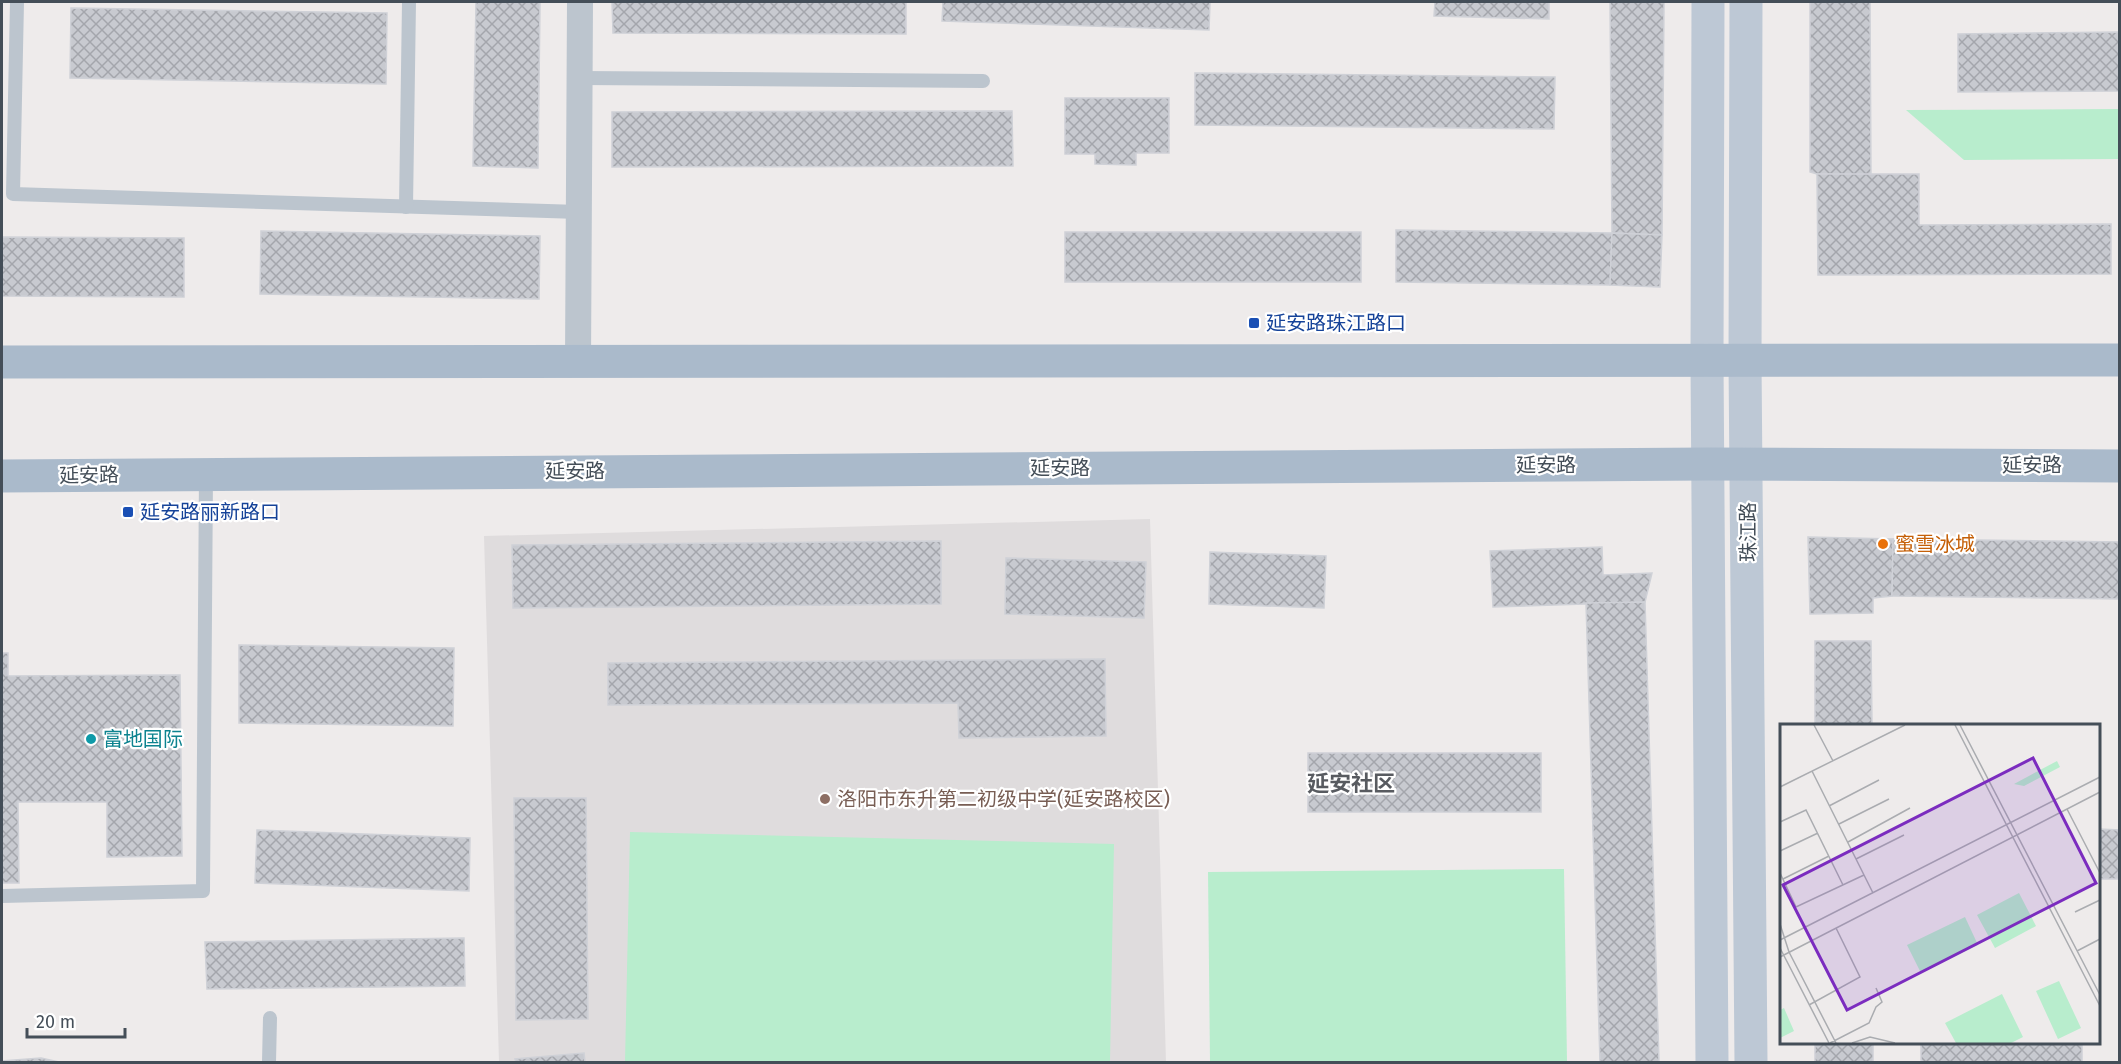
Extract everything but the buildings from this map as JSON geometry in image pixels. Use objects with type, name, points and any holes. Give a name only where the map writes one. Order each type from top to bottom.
[{"type":"main road","name":"珠江路","points":[[1708,2],[1707,362],[1712,1062]]},
{"type":"main road","name":"珠江路","points":[[1746,2],[1745,362],[1748,464],[1750,1062]]},
{"type":"main road","points":[[2,362],[2120,360]]},
{"type":"main road","name":"延安路","points":[[2,476],[1708,464],[2120,466]]},
{"type":"street","points":[[578,363],[580,2]]},
{"type":"lane","points":[[17,2],[13,194],[579,212]]},
{"type":"lane","points":[[406,207],[409,2]]},
{"type":"lane","points":[[580,78],[983,81]]},
{"type":"lane","points":[[2,896],[203,891],[206,473]]},
{"type":"lane","points":[[268,1062],[270,1018]]},
{"type":"shaded area","name":"洛阳市东升第二初级中学(延安路校区)","points":[[1150,519],[1166,1062],[499,1062],[484,536]]},
{"type":"green space","points":[[2119,109],[2119,159],[1964,160],[1906,110]]},
{"type":"green space","points":[[630,832],[1114,844],[1110,1062],[625,1062]]},
{"type":"green space","points":[[1564,869],[1567,1062],[1210,1062],[1208,872]]},
{"type":"place","name":"延安路珠江路口","points":[[1254,323]]},
{"type":"place","name":"延安路丽新路口","points":[[128,512]]},
{"type":"place","name":"蜜雪冰城","points":[[1883,544]]},
{"type":"place","name":"富地国际","points":[[91,739]]},
{"type":"place","name":"洛阳市东升第二初级中学(延安路校区)","points":[[825,799]]},
{"type":"district","name":"延安社区","points":[[1351,783]]}]
